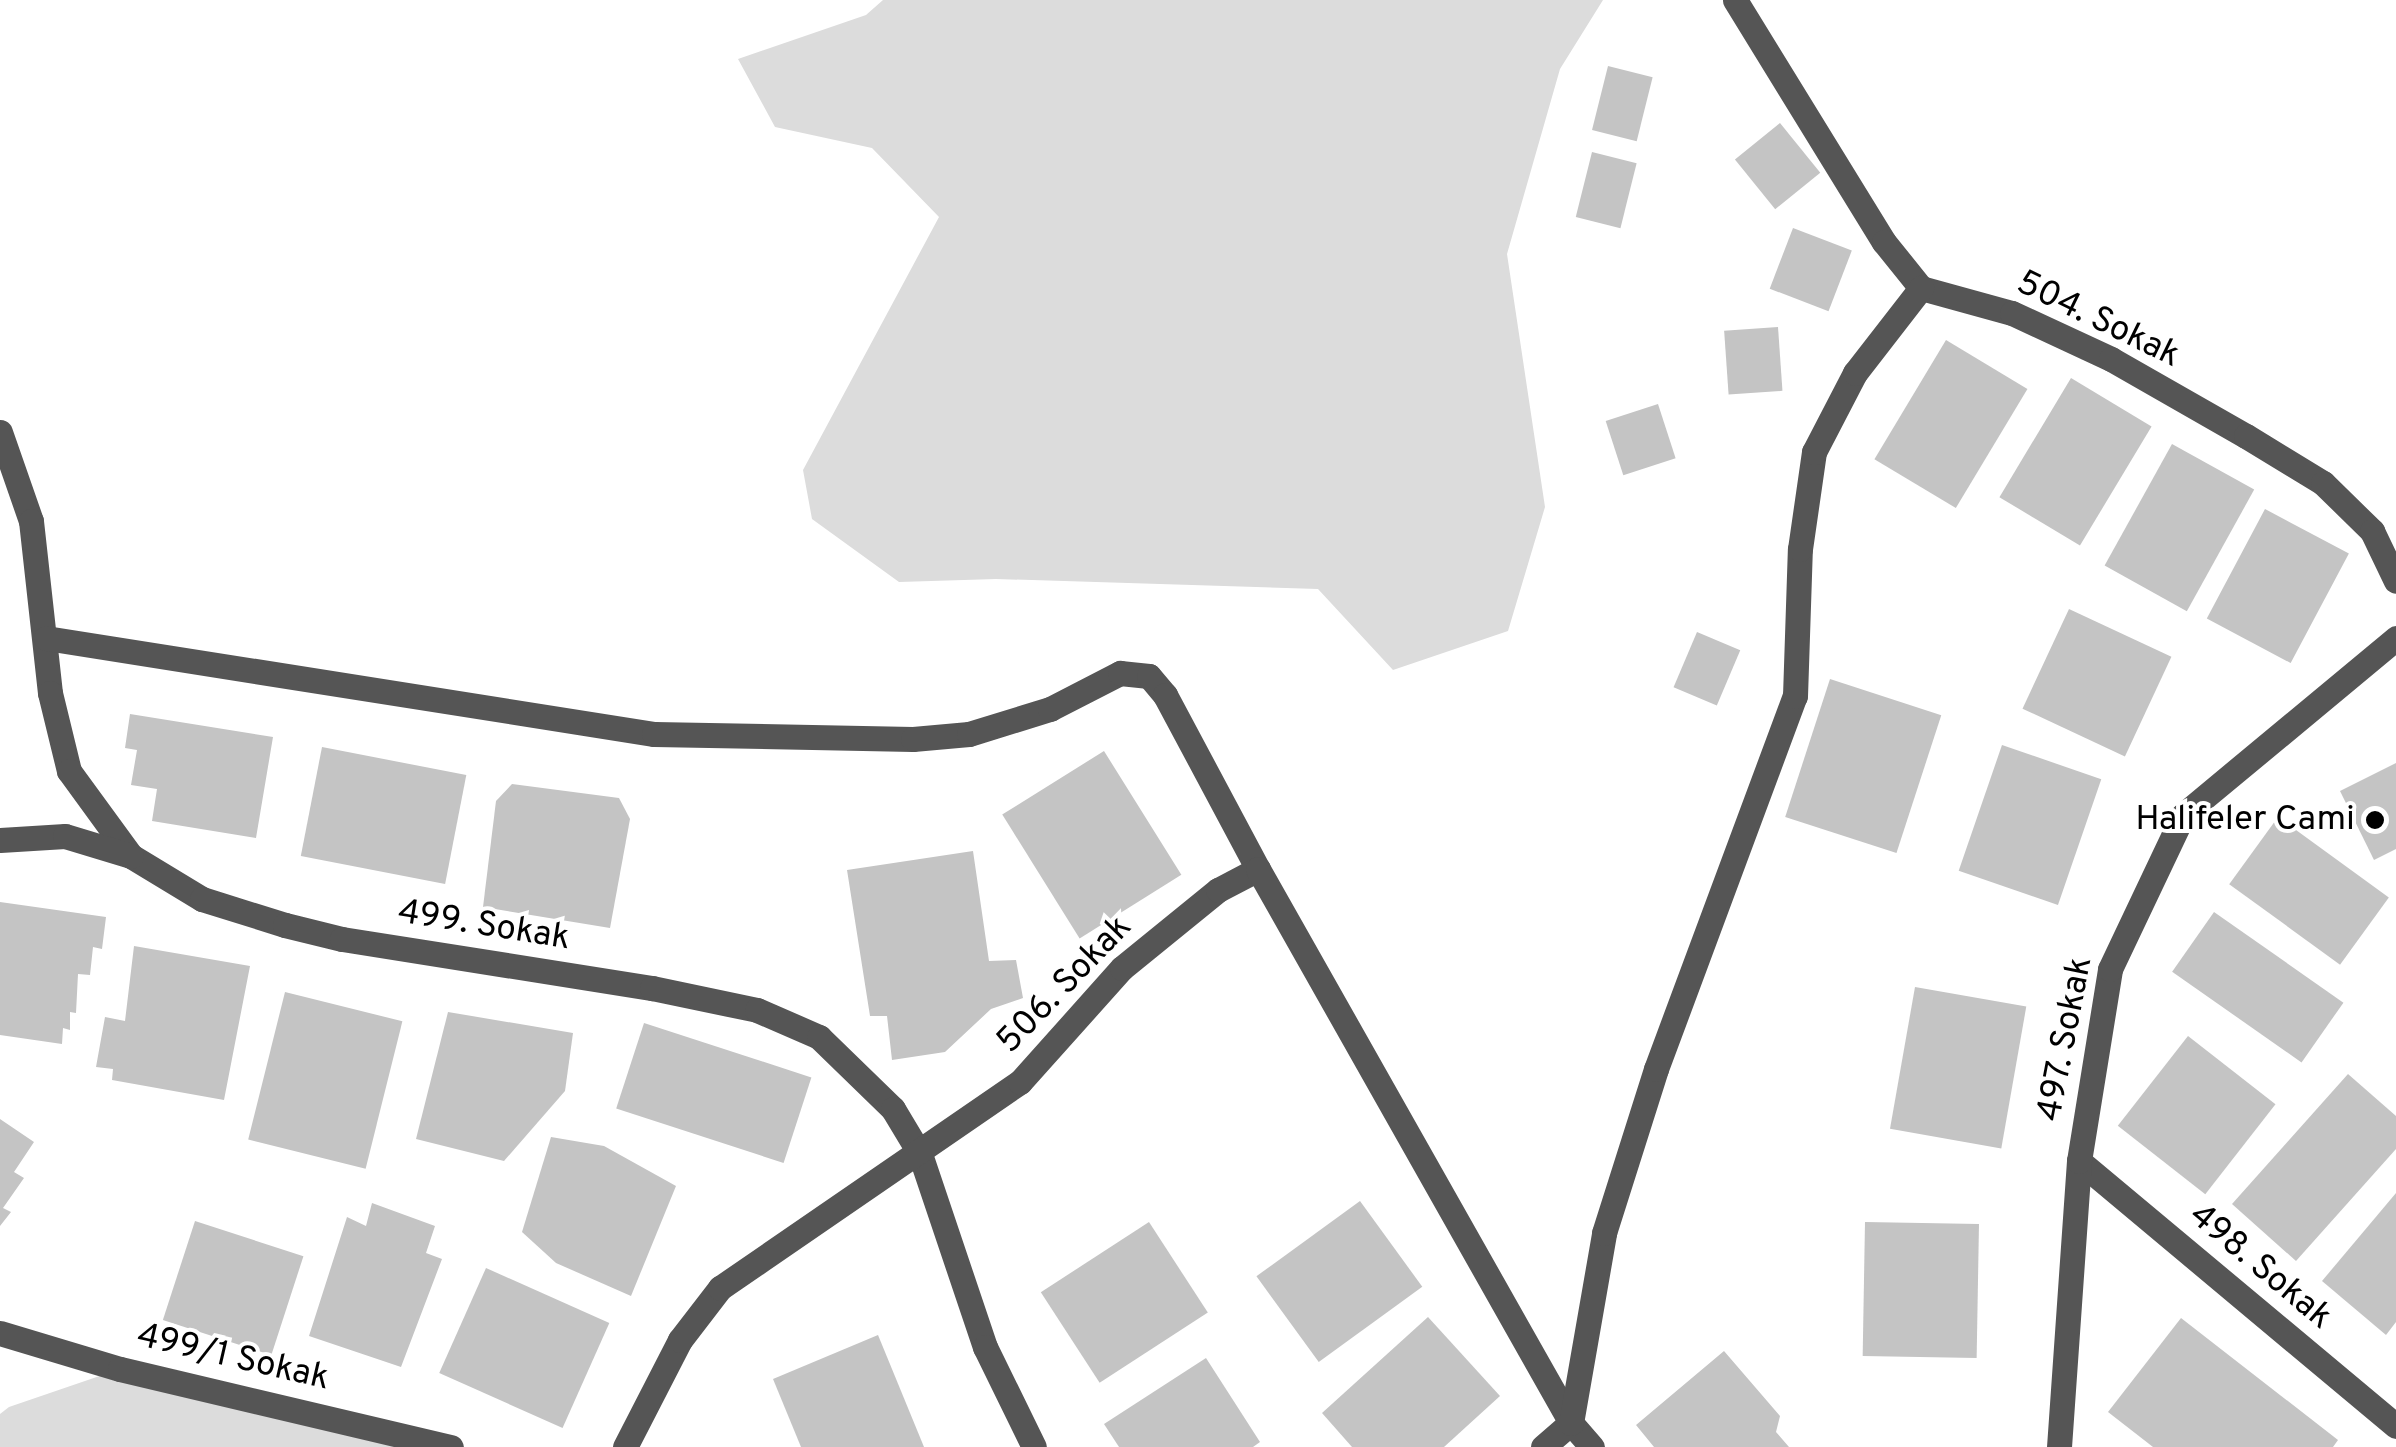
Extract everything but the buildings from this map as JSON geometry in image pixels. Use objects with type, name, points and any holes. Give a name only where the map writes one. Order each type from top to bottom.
[{"type":"street","points":[[1544,1447],[1571,1423],[1604,1233],[1656,1068],[1795,696],[1800,549],[1814,452],[1855,372],[1922,288],[1884,242],[1735,0]]},
{"type":"street","name":"504. Sokak","points":[[1922,288],[2012,312],[2111,359],[2323,483],[2372,530],[2396,581]]},
{"type":"street","name":"499. Sokak","points":[[0,432],[31,521],[50,693],[69,771],[131,856],[202,899],[342,940],[652,988],[757,1010],[819,1036],[893,1109],[920,1154],[985,1346],[1034,1447]]},
{"type":"street","points":[[46,638],[654,734],[913,739],[968,734],[1050,709],[1120,672],[1149,676],[1166,695],[1258,868],[1571,1423],[1592,1447]]},
{"type":"street","name":"497. Sokak","points":[[2060,1447],[2078,1161],[2110,969],[2182,815],[2396,638]]},
{"type":"street","points":[[0,840],[65,836],[131,856]]},
{"type":"street","name":"506. Sokak","points":[[626,1447],[680,1340],[720,1288],[1020,1082],[1122,968],[1218,890],[1258,868]]},
{"type":"street","name":"498. Sokak","points":[[2078,1161],[2396,1426]]},
{"type":"street","name":"499/1 Sokak","points":[[0,1333],[120,1369],[451,1447]]},
{"type":"shaded area","points":[[883,0],[1603,0],[1560,69],[1507,254],[1545,507],[1508,631],[1393,670],[1318,589],[996,579],[899,582],[812,519],[803,470],[939,217],[872,148],[775,127],[738,59],[866,15]]},
{"type":"shaded area","points":[[120,1369],[451,1447],[0,1447],[0,1414],[9,1407]]},
{"type":"place","name":"Halifeler Cami","points":[[2375,820]]}]
